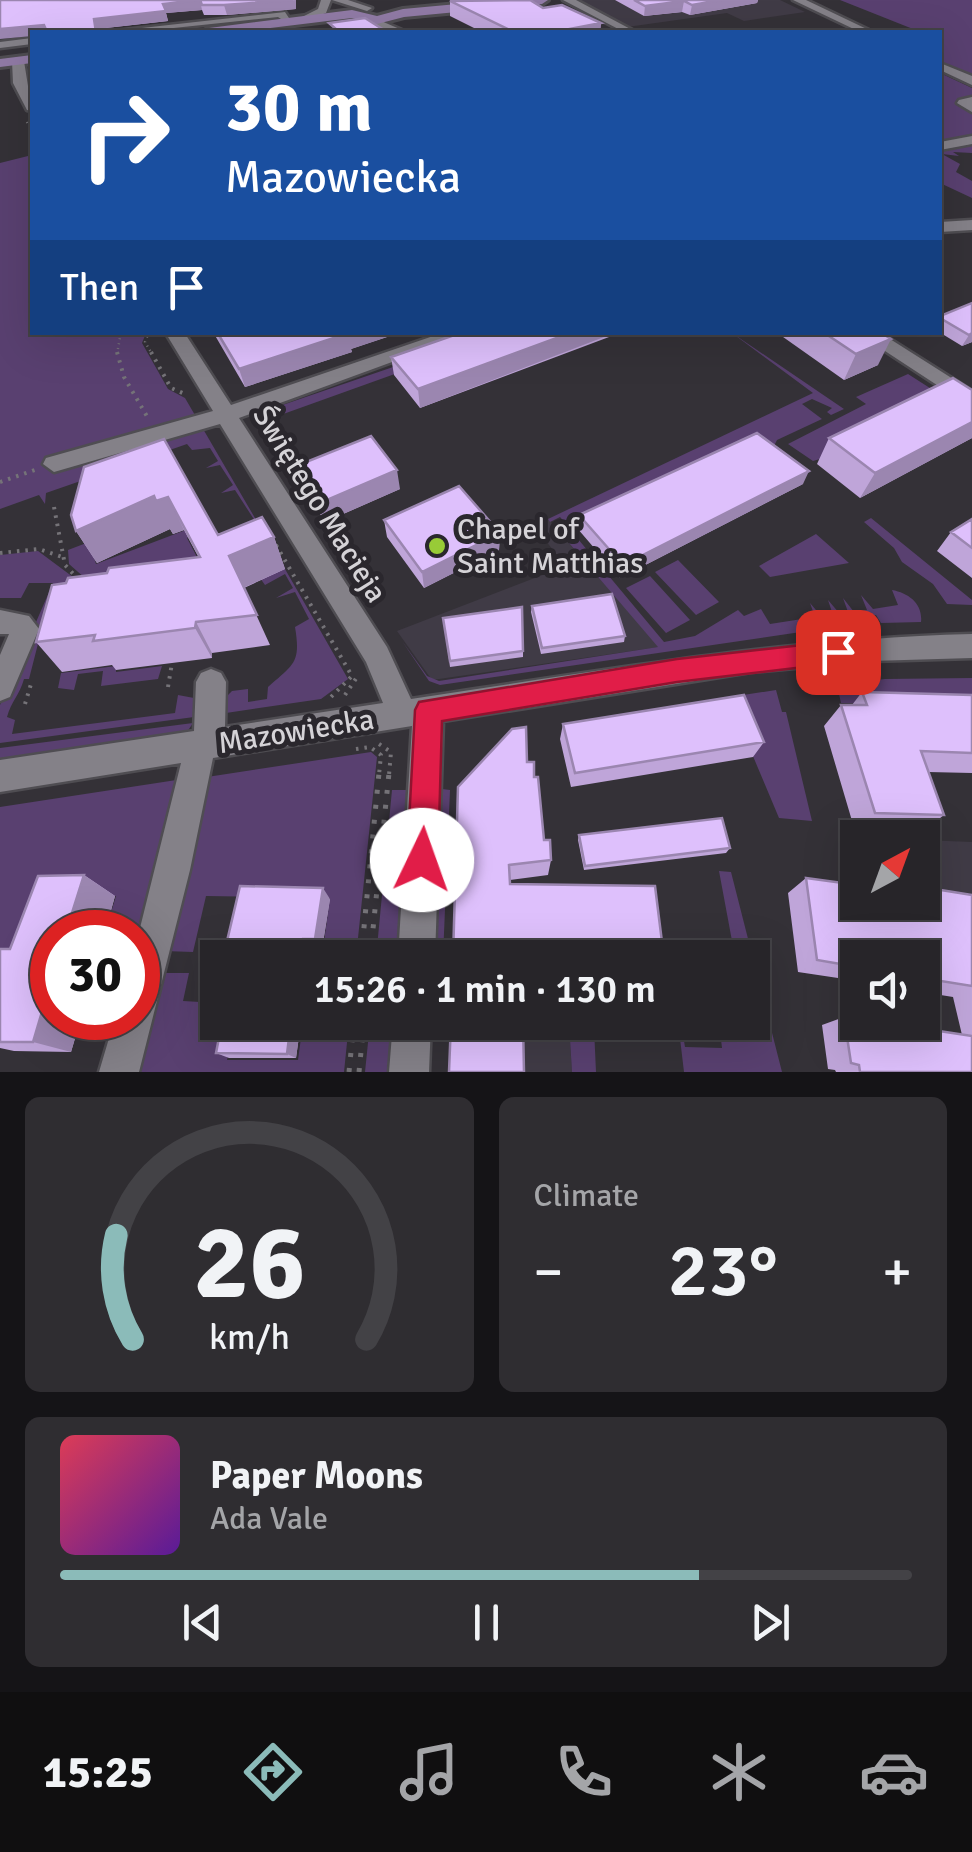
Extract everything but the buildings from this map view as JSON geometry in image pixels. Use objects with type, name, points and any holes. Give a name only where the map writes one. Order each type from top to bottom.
[{"type":"main road","points":[[222,30],[542,0]]},
{"type":"main road","points":[[248,26],[318,27],[361,14]]},
{"type":"main road","points":[[0,60],[28,58]]},
{"type":"street","points":[[300,22],[324,10],[327,0],[394,30]]},
{"type":"street","points":[[337,0],[361,14]]},
{"type":"street","points":[[568,0],[627,30]]},
{"type":"street","points":[[798,0],[864,30]]},
{"type":"street","points":[[157,30],[248,26],[281,14],[284,18]]},
{"type":"street","points":[[392,14],[404,30]]},
{"type":"street","points":[[299,30],[318,27]]},
{"type":"street","points":[[0,45],[30,41]]},
{"type":"street","points":[[28,58],[19,83],[30,103]]},
{"type":"street","points":[[942,67],[972,80]]},
{"type":"street","points":[[942,146],[972,140]]},
{"type":"street","points":[[942,227],[972,225]]},
{"type":"street","name":"Świętego Macieja","points":[[175,335],[215,418],[416,712]]},
{"type":"street","points":[[54,464],[117,456],[160,434],[455,335]]},
{"type":"street","points":[[870,335],[966,390]]},
{"type":"street","points":[[0,622],[20,624],[24,629],[0,688]]},
{"type":"street","name":"Mazowiecka","points":[[0,776],[750,660],[854,650],[964,648]]},
{"type":"street","points":[[160,922],[204,746],[210,696]]},
{"type":"street","points":[[416,712],[416,940]]},
{"type":"street","points":[[116,1070],[126,1040]]},
{"type":"street","points":[[409,1072],[411,1040]]},
{"type":"path","points":[[119,335],[115,349],[117,364],[160,434]]},
{"type":"path","points":[[148,335],[145,342],[171,388],[215,418]]},
{"type":"path","points":[[0,482],[54,464]]},
{"type":"path","points":[[54,507],[65,565],[81,582]]},
{"type":"path","points":[[273,540],[352,676],[326,701],[326,710]]},
{"type":"path","points":[[0,553],[38,548],[64,558]]},
{"type":"path","points":[[168,687],[172,663]]},
{"type":"path","points":[[340,699],[353,688],[359,674],[356,668]]},
{"type":"path","points":[[26,704],[34,670]]},
{"type":"path","points":[[356,742],[376,742],[391,752],[372,940]]},
{"type":"path","points":[[341,751],[370,748],[381,755],[363,940]]},
{"type":"path","points":[[378,781],[400,780]]},
{"type":"path","points":[[350,1072],[353,1040]]},
{"type":"path","points":[[359,1072],[362,1040]]},
{"type":"shaded area","points":[[578,0],[780,0],[805,12],[744,21],[727,13],[627,27]]},
{"type":"shaded area","points":[[840,0],[972,0],[972,76],[942,63],[942,30],[915,30]]},
{"type":"shaded area","points":[[942,74],[972,88],[972,153],[953,152],[959,156],[942,154]]},
{"type":"shaded area","points":[[942,154],[960,164],[956,172],[972,181],[972,198],[942,184]]},
{"type":"shaded area","points":[[30,156],[30,335],[145,335],[142,343],[168,389],[185,398],[273,549],[235,490],[221,493],[233,485],[220,465],[206,468],[218,461],[210,448],[192,450],[187,444],[46,493],[45,504],[39,495],[0,509],[0,163]]},
{"type":"shaded area","points":[[486,335],[503,335],[261,422],[291,476],[254,418]]},
{"type":"shaded area","points":[[735,335],[844,409],[831,415],[827,412],[832,408],[812,399],[802,404],[822,419],[777,440],[774,446],[758,434],[580,517],[569,527],[560,517],[550,522],[548,519],[813,393]]},
{"type":"shaded area","points":[[908,374],[972,415],[813,461],[788,444],[866,404],[856,397]]},
{"type":"shaded area","points":[[871,518],[972,600],[972,605],[947,604],[933,584],[902,562],[894,548],[864,522]]},
{"type":"shaded area","points":[[548,519],[659,647],[432,680],[397,631],[566,566],[533,525]]},
{"type":"shaded area","points":[[191,528],[194,534],[187,538],[208,578],[86,579],[69,564],[68,550],[89,542],[96,564]]},
{"type":"shaded area","points":[[816,534],[849,563],[770,577],[759,566]]},
{"type":"shaded area","points":[[578,539],[664,642],[695,636],[738,610],[744,616],[761,609],[770,624],[815,617],[810,603],[821,616],[833,615],[828,600],[840,614],[848,612],[843,598],[854,612],[867,610],[861,595],[873,609],[898,605],[892,590],[914,600],[921,622],[881,623],[876,615],[853,619],[855,624],[440,685],[429,681],[402,641],[427,676],[439,681],[658,647],[569,543]]},
{"type":"shaded area","points":[[38,551],[73,577],[40,636],[29,679],[24,679],[7,717],[15,720],[12,734],[175,713],[178,695],[194,698],[194,717],[0,743],[0,705],[53,583],[29,583],[21,598],[0,598],[0,555]]},
{"type":"shaded area","points":[[678,560],[719,602],[696,615],[655,572]]},
{"type":"shaded area","points":[[285,569],[348,679],[321,699],[226,713],[225,698],[232,691],[248,689],[248,702],[267,699],[268,687],[294,662],[295,627],[309,619],[295,592],[276,598],[293,588],[285,574],[265,585],[260,578]]},
{"type":"shaded area","points":[[650,576],[690,620],[666,633],[626,588]]},
{"type":"shaded area","points":[[116,666],[116,672],[162,666],[158,679],[101,686],[103,671],[78,674],[74,690],[58,688],[61,673]]},
{"type":"shaded area","points":[[972,678],[972,706],[841,703],[837,685],[885,679]]},
{"type":"shaded area","points":[[776,690],[782,712],[786,712],[812,821],[779,818],[734,711],[709,714],[704,701]]},
{"type":"shaded area","points":[[193,723],[185,735],[0,763],[0,748]]},
{"type":"shaded area","points":[[371,752],[377,757],[358,940],[324,940],[330,898],[206,896],[193,952],[164,951],[207,777]]},
{"type":"shaded area","points":[[183,779],[163,870],[153,871],[143,910],[112,910],[116,896],[71,895],[63,910],[30,910],[30,945],[0,963],[0,807]]},
{"type":"shaded area","points":[[442,789],[450,790],[444,940],[435,940]]},
{"type":"shaded area","points":[[392,790],[411,790],[400,940],[378,940]]},
{"type":"shaded area","points":[[940,841],[972,842],[972,912],[940,907]]},
{"type":"shaded area","points":[[719,871],[731,872],[748,940],[732,940]]},
{"type":"shaded area","points":[[160,973],[189,973],[183,1001],[200,1002],[200,1040],[231,1040],[227,1060],[298,1060],[301,1040],[347,1040],[344,1072],[135,1072],[143,1040],[160,1040]]},
{"type":"shaded area","points":[[770,1025],[782,1072],[684,1072],[680,1040],[684,1040],[685,1047],[722,1048],[721,1040],[770,1040]]},
{"type":"shaded area","points":[[368,1040],[393,1040],[390,1072],[365,1072]]},
{"type":"shaded area","points":[[451,1040],[570,1040],[572,1072],[450,1072]]},
{"type":"shaded area","points":[[570,1040],[595,1040],[596,1072],[572,1072]]},
{"type":"place","name":"Chapel of Saint Matthias","points":[[437,546]]},
{"type":"route","points":[[422,860],[428,710],[750,660],[838,652]]}]
